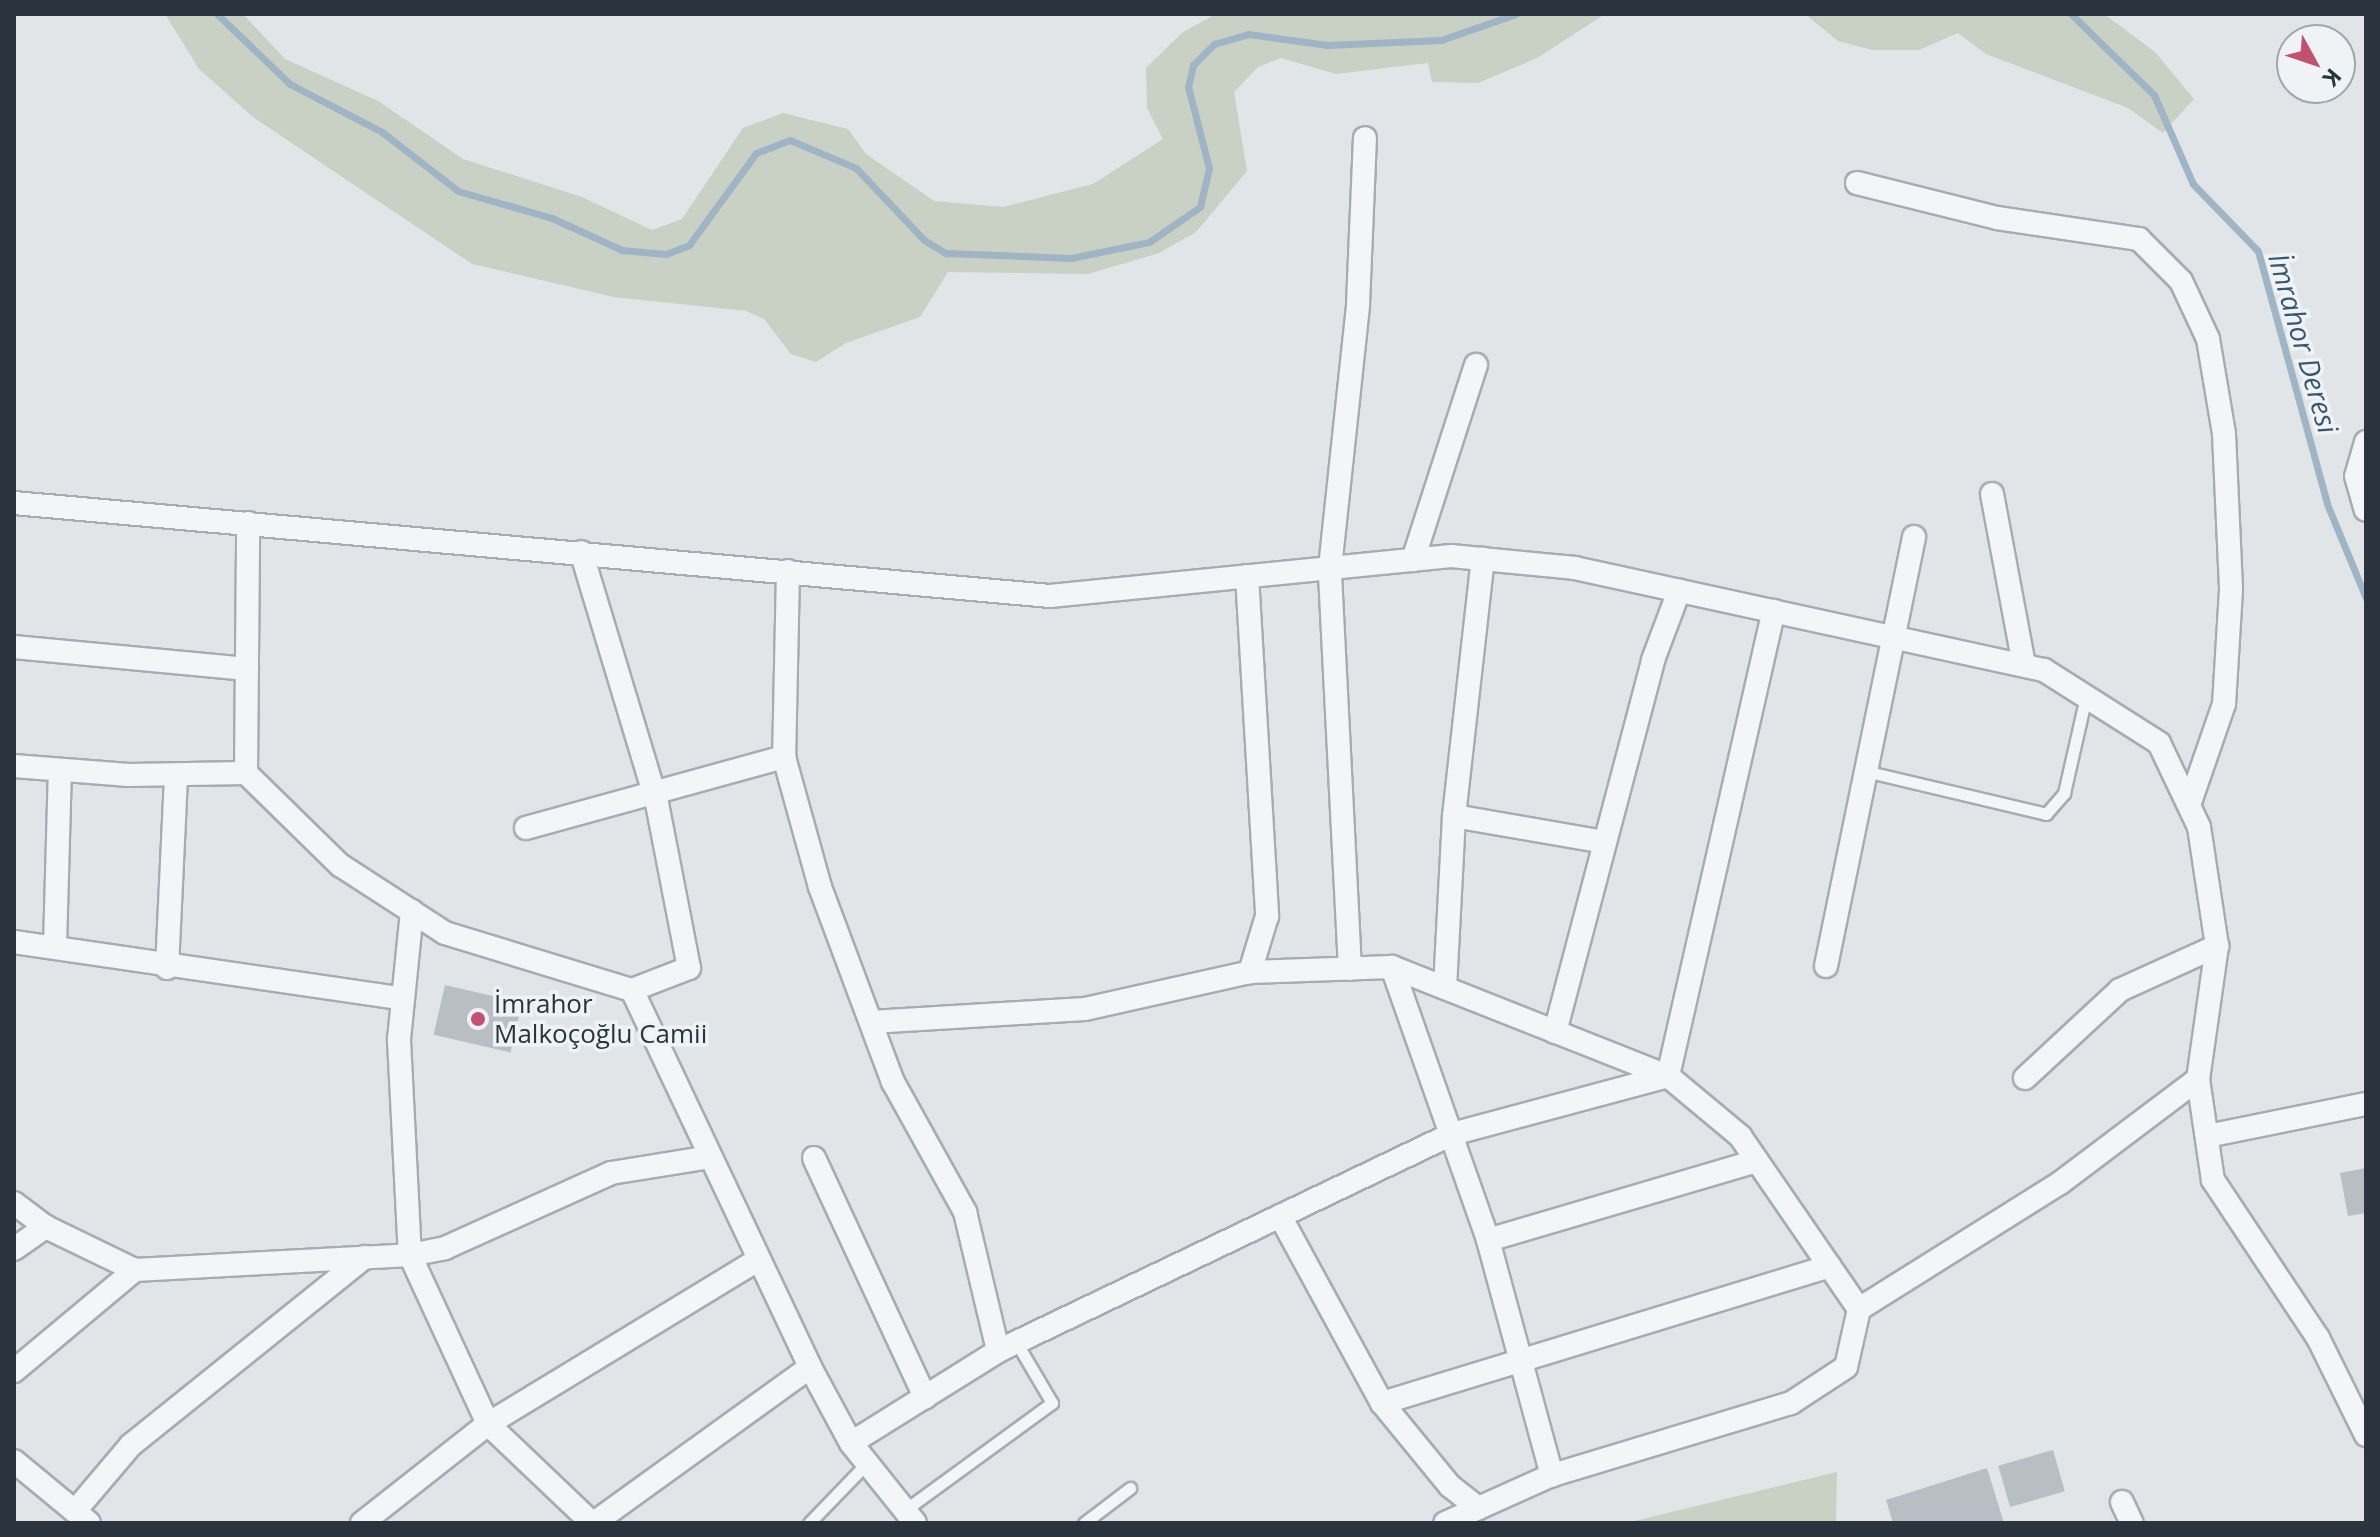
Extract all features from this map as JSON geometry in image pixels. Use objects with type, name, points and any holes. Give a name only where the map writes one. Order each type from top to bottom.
[{"type":"street","points":[[1350,969],[1330,568],[1358,304],[1365,138]]},
{"type":"street","points":[[1857,183],[1997,218],[2139,239],[2181,281],[2208,339],[2224,434],[2231,590],[2224,704],[2189,805]]},
{"type":"street","points":[[1413,560],[1476,365]]},
{"type":"street","points":[[2366,442],[2356,476],[2366,510]]},
{"type":"street","points":[[1992,494],[2024,665]]},
{"type":"street","points":[[14,503],[1050,596],[1413,560],[1483,559],[1575,568],[2024,665],[2086,696],[2159,743],[2199,827],[2217,946],[2198,1079],[2213,1180],[2318,1338],[2366,1435]]},
{"type":"street","points":[[246,773],[248,523]]},
{"type":"street","points":[[1826,966],[1898,638],[1914,537]]},
{"type":"street","points":[[14,766],[176,775],[246,773],[340,865],[445,933],[632,990],[689,968],[653,791],[581,552]]},
{"type":"street","points":[[1445,988],[1454,816],[1483,559]]},
{"type":"street","points":[[788,571],[784,757],[820,887],[893,1082],[965,1212],[1007,1346]]},
{"type":"street","points":[[1247,576],[1267,916],[1250,972]]},
{"type":"street","points":[[1555,1032],[1604,842],[1679,591]]},
{"type":"street","points":[[1668,1076],[1774,611]]},
{"type":"street","points":[[14,647],[247,669]]},
{"type":"street","points":[[526,828],[784,757]]},
{"type":"street","points":[[55,946],[60,770]]},
{"type":"street","points":[[167,968],[176,775]]},
{"type":"street","points":[[1454,816],[1604,842]]},
{"type":"street","points":[[412,911],[403,999],[410,1255],[488,1424],[593,1523],[810,1367]]},
{"type":"street","points":[[14,942],[55,946],[167,968],[403,999]]},
{"type":"street","points":[[2025,1078],[2120,990],[2217,946]]},
{"type":"street","points":[[1392,967],[1488,1240],[1524,1357],[1552,1475]]},
{"type":"street","points":[[871,1022],[1085,1009],[1250,972],[1392,967],[1668,1076],[1740,1136],[1859,1309]]},
{"type":"street","points":[[632,990],[754,1262],[851,1443],[910,1517]]},
{"type":"street","points":[[851,1443],[1007,1346],[1452,1134],[1668,1076]]},
{"type":"street","points":[[1445,1523],[1552,1475],[1791,1403],[1846,1367],[1859,1309],[2060,1183],[2198,1079]]},
{"type":"street","points":[[2207,1136],[2366,1104]]},
{"type":"street","points":[[14,1203],[46,1227],[135,1270],[410,1255],[445,1248],[611,1173],[705,1158]]},
{"type":"street","points":[[814,1158],[925,1397]]},
{"type":"street","points":[[1488,1240],[1757,1161]]},
{"type":"street","points":[[1280,1216],[1382,1403],[1450,1486],[1478,1508]]},
{"type":"street","points":[[14,1249],[46,1227]]},
{"type":"street","points":[[14,1461],[82,1517],[131,1445],[365,1257]]},
{"type":"street","points":[[362,1523],[488,1424],[754,1262]]},
{"type":"street","points":[[1382,1403],[1524,1357],[1830,1266]]},
{"type":"street","points":[[14,1371],[135,1270]]},
{"type":"street","points":[[2122,1502],[2132,1523]]},
{"type":"lane","points":[[1869,772],[2046,814],[2064,793],[2086,696]]},
{"type":"lane","points":[[910,1517],[1052,1403],[1007,1346]]},
{"type":"lane","points":[[809,1523],[867,1463]]},
{"type":"lane","points":[[1084,1523],[1130,1488]]},
{"type":"green space","points":[[165,14],[243,14],[285,59],[378,101],[463,159],[582,197],[652,230],[682,219],[743,128],[783,113],[848,129],[866,154],[934,201],[1003,207],[1093,184],[1163,139],[1147,108],[1146,68],[1183,32],[1216,14],[1605,14],[1537,58],[1478,83],[1432,82],[1428,63],[1336,74],[1281,58],[1258,67],[1234,92],[1247,171],[1196,232],[1159,253],[1088,274],[948,272],[920,317],[846,343],[816,362],[791,354],[764,319],[746,311],[614,297],[472,264],[253,117],[199,69]]},
{"type":"green space","points":[[1805,14],[2104,14],[2155,52],[2194,99],[2163,133],[2128,108],[1986,54],[1958,33],[1919,50],[1872,50],[1838,41]]},
{"type":"green space","points":[[1837,1472],[1836,1523],[1626,1523]]},
{"type":"building","name":"İmrahor Malkoçoğlu Camii","points":[[445,985],[522,1003],[511,1052],[434,1035]]},
{"type":"building","points":[[2366,1168],[2366,1213],[2348,1216],[2340,1173]]},
{"type":"building","points":[[2053,1450],[2065,1491],[2010,1507],[1998,1466]]},
{"type":"building","points":[[1987,1468],[2004,1523],[1893,1523],[1886,1500]]},
{"type":"waterway","points":[[217,14],[290,84],[382,132],[458,191],[552,218],[622,250],[666,254],[689,245],[756,153],[790,140],[856,168],[924,240],[946,253],[1071,258],[1149,242],[1200,207],[1209,168],[1188,87],[1193,65],[1214,44],[1248,34],[1327,45],[1441,40],[1516,14]]},
{"type":"waterway","name":"İmrahor Deresi","points":[[2071,14],[2154,95],[2193,184],[2258,251],[2327,504],[2366,598]]},
{"type":"place","name":"İmrahor Malkoçoğlu Camii","points":[[478,1019]]}]
